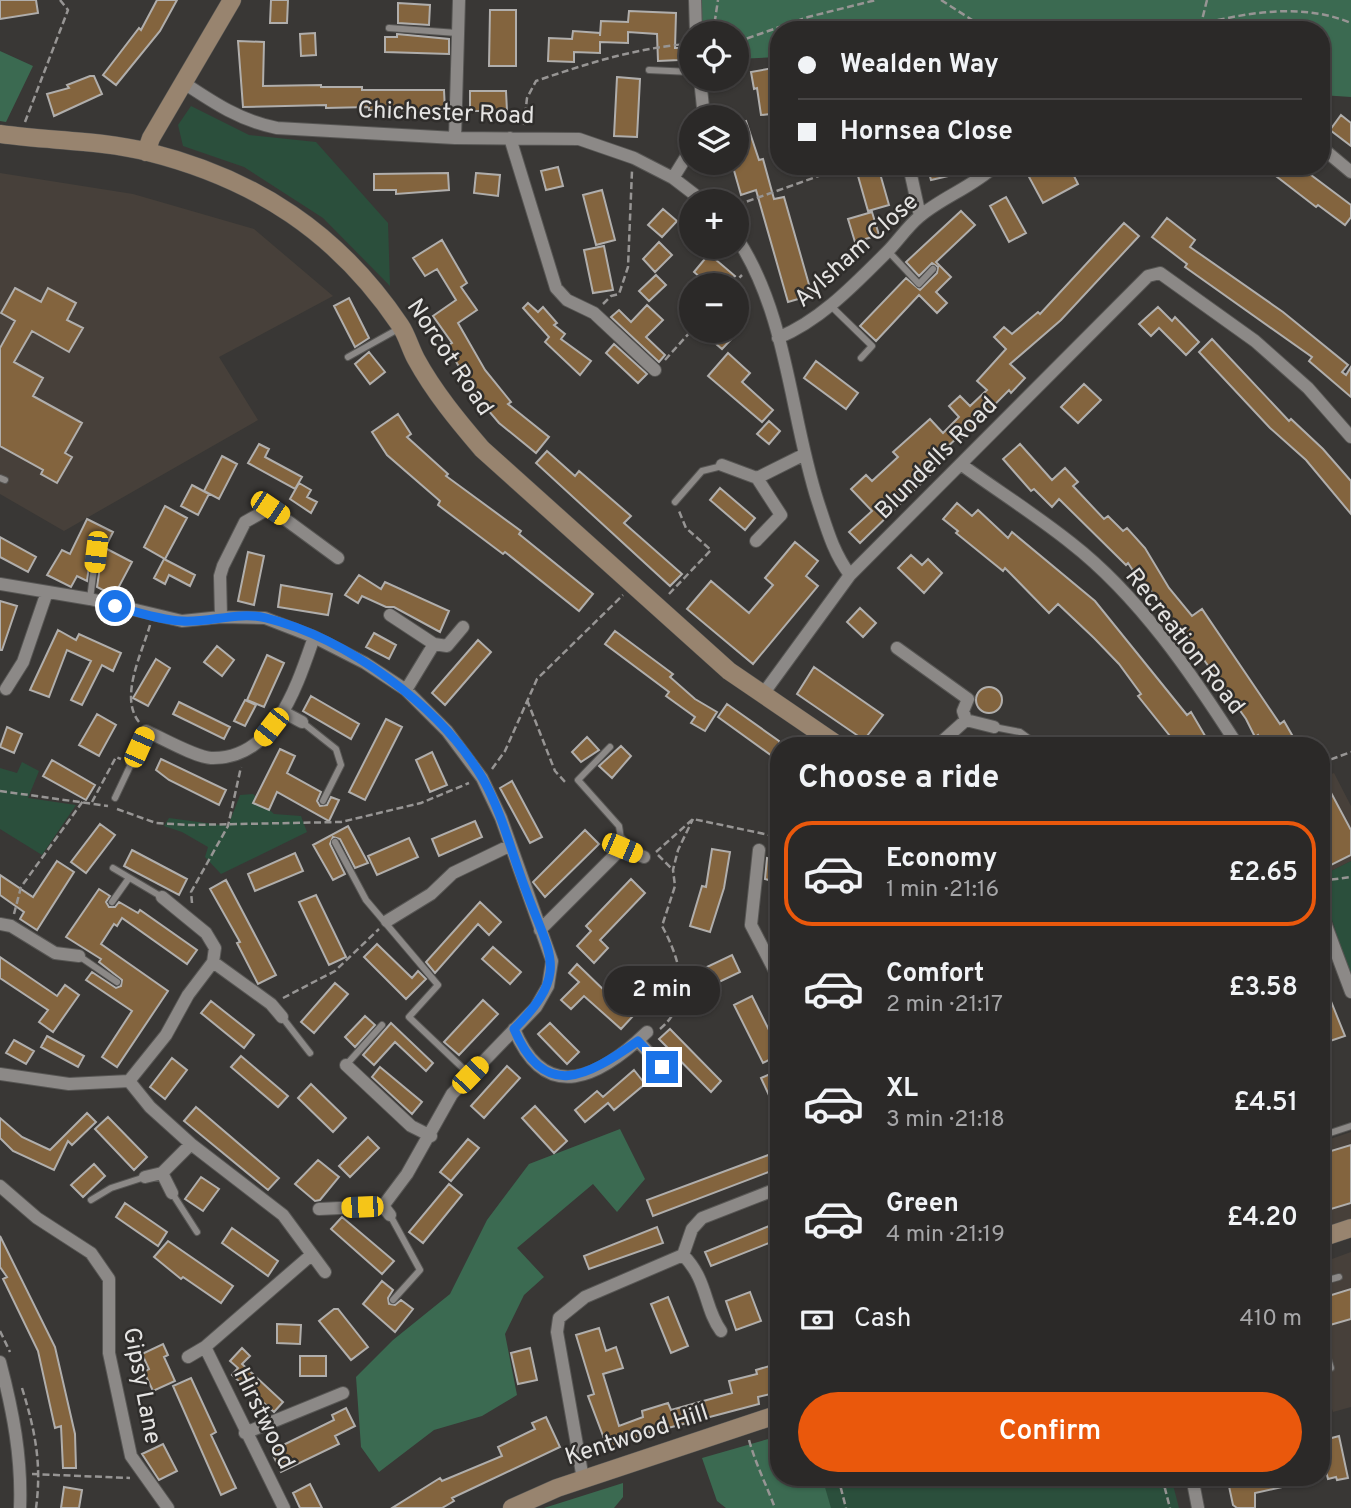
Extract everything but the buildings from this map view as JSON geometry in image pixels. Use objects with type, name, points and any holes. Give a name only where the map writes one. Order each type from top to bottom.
[{"type":"street","points":[[146,152],[151,138],[232,0]]},
{"type":"street","points":[[455,138],[459,0]]},
{"type":"street","points":[[695,0],[696,21]]},
{"type":"street","name":"Chichester Road","points":[[184,83],[226,111],[257,124],[277,128],[455,138],[579,139],[634,158],[673,178],[687,189]]},
{"type":"street","name":"Norcot Road","points":[[0,134],[146,152],[208,171],[261,194],[306,221],[351,264],[401,327],[416,359],[450,412],[482,449],[729,671],[826,737]]},
{"type":"street","points":[[516,138],[556,288],[567,300],[594,313],[655,370]]},
{"type":"street","points":[[1330,154],[1351,172]]},
{"type":"street","points":[[673,178],[679,168]]},
{"type":"street","points":[[911,175],[920,216]]},
{"type":"street","name":"Aylsham Close","points":[[778,338],[805,327],[888,251],[920,216],[974,185],[985,175]]},
{"type":"street","points":[[749,257],[778,338],[792,390],[803,455],[835,554],[850,575]]},
{"type":"street","name":"Blundells Road","points":[[763,694],[850,575],[1148,276],[1160,273],[1255,341],[1308,388],[1351,437]]},
{"type":"street","points":[[757,478],[803,455]]},
{"type":"street","points":[[722,465],[757,478],[781,515],[756,541]]},
{"type":"street","name":"Recreation Road","points":[[962,465],[1073,544],[1129,599],[1203,691],[1232,737]]},
{"type":"street","points":[[221,617],[220,576],[223,566],[245,522],[270,508],[274,494]]},
{"type":"street","points":[[270,508],[338,558]]},
{"type":"street","points":[[0,584],[90,599],[183,621],[221,617],[265,618],[314,637],[365,663],[406,690],[447,731],[482,778],[501,818],[552,961],[548,986],[536,1007],[452,1094],[387,1211],[319,1209]]},
{"type":"street","points":[[4,693],[23,662],[47,593]]},
{"type":"street","points":[[390,615],[434,644],[447,646],[463,627]]},
{"type":"street","points":[[132,762],[146,731],[208,758],[236,755],[259,743],[283,712],[300,679],[314,637]]},
{"type":"street","points":[[406,690],[434,644]]},
{"type":"street","points":[[897,648],[968,699],[963,711],[966,720]]},
{"type":"street","points":[[283,712],[303,722]]},
{"type":"street","points":[[966,720],[994,727]]},
{"type":"street","points":[[947,737],[966,720]]},
{"type":"street","points":[[540,930],[621,844],[644,857]]},
{"type":"street","points":[[387,921],[431,894],[453,873],[509,846]]},
{"type":"street","points":[[759,850],[751,925],[770,962]]},
{"type":"street","points":[[0,1074],[69,1084],[129,1081],[166,1035],[188,995],[213,962],[215,948],[188,908],[163,897]]},
{"type":"street","points":[[6,925],[55,953],[79,956]]},
{"type":"street","points":[[1330,936],[1351,992]]},
{"type":"street","points":[[213,962],[271,1004],[282,1017]]},
{"type":"street","points":[[514,1029],[523,1051],[539,1067],[555,1077],[572,1077],[603,1065],[642,1037],[662,1067]]},
{"type":"street","points":[[346,1065],[411,1126],[431,1136]]},
{"type":"street","points":[[129,1081],[150,1107],[191,1144],[282,1216],[310,1256],[325,1272]]},
{"type":"street","points":[[145,1177],[162,1173],[191,1144]]},
{"type":"street","points":[[162,1173],[172,1193]]},
{"type":"street","name":"Gipsy Lane","points":[[0,1186],[37,1218],[92,1252],[109,1279],[107,1311],[111,1366],[131,1456],[168,1508]]},
{"type":"street","points":[[583,1479],[557,1332],[559,1318],[585,1297],[683,1255],[692,1229],[702,1218],[770,1192]]},
{"type":"street","points":[[1330,1235],[1351,1228]]},
{"type":"street","points":[[683,1255],[696,1268],[713,1310],[714,1321],[721,1331]]},
{"type":"street","name":"Hirstwood","points":[[188,1357],[205,1347],[310,1256]]},
{"type":"street","name":"Hirstwood","points":[[205,1347],[284,1508]]},
{"type":"street","points":[[0,1362],[22,1473],[20,1508]]},
{"type":"street","points":[[245,1433],[343,1393]]},
{"type":"street","name":"Kentwood Hill","points":[[512,1508],[583,1479],[770,1417]]},
{"type":"street","points":[[1194,1486],[1198,1508]]},
{"type":"lane","points":[[389,28],[459,33]]},
{"type":"lane","points":[[649,70],[679,71]]},
{"type":"lane","points":[[888,251],[919,284],[933,270]]},
{"type":"lane","points":[[831,305],[872,346],[862,358]]},
{"type":"lane","points":[[348,357],[401,327]]},
{"type":"lane","points":[[675,502],[702,471],[722,465]]},
{"type":"lane","points":[[90,599],[96,552]]},
{"type":"lane","points":[[303,722],[336,749],[341,765],[323,801]]},
{"type":"lane","points":[[994,727],[1020,732],[1027,737]]},
{"type":"lane","points":[[610,747],[578,780],[619,826],[621,844]]},
{"type":"lane","points":[[115,798],[132,762]]},
{"type":"lane","points":[[335,842],[366,900],[387,921],[418,965],[438,985],[409,1017],[470,1075]]},
{"type":"lane","points":[[113,868],[163,897]]},
{"type":"lane","points":[[112,902],[129,878]]},
{"type":"lane","points":[[79,956],[117,982]]},
{"type":"lane","points":[[282,1017],[310,1053]]},
{"type":"lane","points":[[346,1065],[382,1025]]},
{"type":"lane","points":[[1330,1133],[1351,1126]]},
{"type":"lane","points":[[91,1200],[111,1188],[145,1177]]},
{"type":"lane","points":[[172,1193],[197,1232]]},
{"type":"lane","points":[[387,1211],[420,1270],[393,1300]]},
{"type":"lane","points":[[1330,1280],[1339,1277]]},
{"type":"path","points":[[19,136],[68,10],[60,0]]},
{"type":"path","points":[[715,21],[718,0]]},
{"type":"path","points":[[796,21],[876,0]]},
{"type":"path","points":[[941,0],[974,21]]},
{"type":"path","points":[[1202,21],[1208,0]]},
{"type":"path","points":[[1214,21],[1247,13],[1301,12],[1351,23]]},
{"type":"path","points":[[749,37],[770,30]]},
{"type":"path","points":[[516,138],[527,98],[536,81],[578,66],[651,47],[679,45]]},
{"type":"path","points":[[594,313],[611,296],[619,294],[628,267],[629,193],[634,158]]},
{"type":"path","points":[[749,201],[822,175]]},
{"type":"path","points":[[655,370],[680,343]]},
{"type":"path","points":[[657,607],[711,550],[686,528],[675,502]]},
{"type":"path","points":[[146,731],[132,713],[131,693],[153,615]]},
{"type":"path","points":[[527,700],[555,771],[573,790]]},
{"type":"path","points":[[1330,760],[1351,752]]},
{"type":"path","points":[[188,908],[191,892],[228,826],[241,767],[236,755]]},
{"type":"path","points":[[92,802],[116,757],[132,762]]},
{"type":"path","points":[[6,925],[21,887],[83,801]]},
{"type":"path","points":[[693,820],[770,835]]},
{"type":"path","points":[[673,870],[656,853],[693,820]]},
{"type":"path","points":[[642,1037],[663,1028],[677,1003],[682,976],[677,952],[662,926],[675,886],[673,870],[693,820]]},
{"type":"path","points":[[1330,880],[1351,876]]},
{"type":"path","points":[[271,1004],[335,971],[387,921]]},
{"type":"path","points":[[19,1378],[37,1436],[40,1475],[36,1508]]},
{"type":"path","points":[[745,1426],[756,1469],[768,1486],[775,1508]]},
{"type":"path","points":[[40,1475],[147,1478]]},
{"type":"path","points":[[840,1486],[846,1508]]},
{"type":"path","points":[[1165,1486],[1170,1508]]},
{"type":"shaded area","points":[[0,173],[133,194],[254,229],[333,296],[219,357],[258,420],[64,531],[0,494]]},
{"type":"shaded area","points":[[1334,773],[1351,806],[1351,861],[1330,872],[1330,775]]},
{"type":"shaded area","points":[[1351,1132],[1351,1219],[1330,1225],[1330,1139]]},
{"type":"shaded area","points":[[1351,1252],[1351,1407],[1333,1412],[1330,1402],[1330,1260]]},
{"type":"green space","points":[[699,0],[1351,0],[1351,97],[1330,96],[1330,21],[770,21],[770,57],[749,58],[749,21],[702,21]]},
{"type":"green space","points":[[0,51],[33,66],[6,122],[0,121]]},
{"type":"green space","points":[[191,106],[249,135],[316,142],[388,223],[390,286],[323,218],[244,167],[183,146],[178,125]]},
{"type":"green space","points":[[22,762],[39,771],[28,798],[76,805],[42,855],[0,829],[0,768],[17,773]]},
{"type":"green space","points":[[253,794],[274,814],[301,816],[307,832],[221,874],[205,857],[208,847],[182,832],[164,826],[169,818],[228,826],[240,795]]},
{"type":"green space","points":[[1351,861],[1351,978],[1330,914],[1330,872]]},
{"type":"green space","points":[[620,1129],[645,1179],[617,1212],[593,1184],[517,1248],[544,1277],[524,1295],[505,1334],[517,1395],[482,1416],[434,1430],[379,1472],[361,1447],[356,1377],[393,1340],[450,1294],[487,1220],[529,1164]]},
{"type":"green space","points":[[770,1439],[770,1486],[825,1486],[831,1508],[726,1508],[717,1501],[702,1458]]},
{"type":"green space","points":[[623,1483],[623,1497],[614,1508],[544,1508]]},
{"type":"green space","points":[[824,1486],[1173,1486],[1179,1508],[830,1508]]},
{"type":"route","points":[[115,606],[183,621],[221,617],[265,618],[314,637],[365,663],[406,690],[447,731],[482,778],[501,818],[552,961],[548,986],[536,1007],[514,1029],[523,1051],[539,1067],[555,1077],[572,1077],[603,1065],[638,1041],[662,1067]]}]
